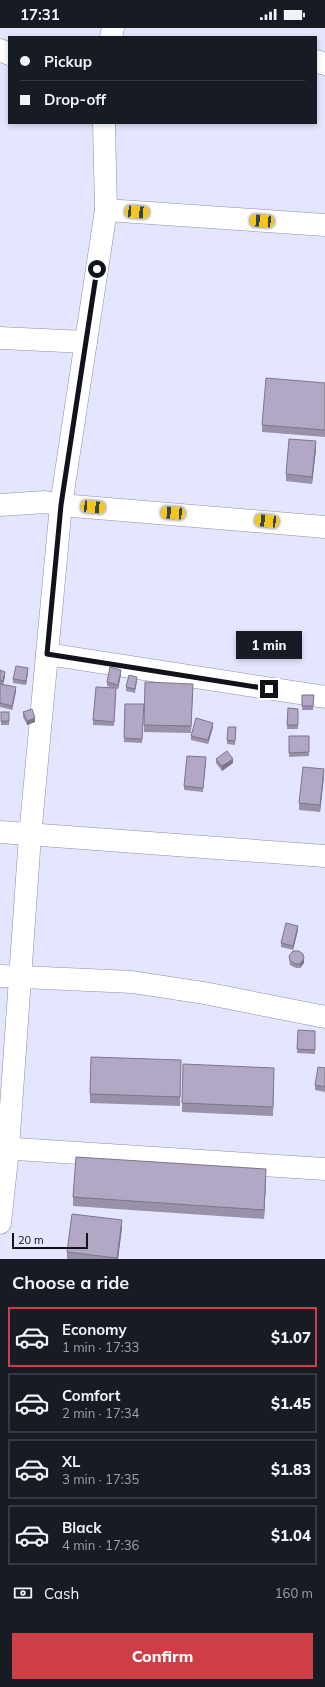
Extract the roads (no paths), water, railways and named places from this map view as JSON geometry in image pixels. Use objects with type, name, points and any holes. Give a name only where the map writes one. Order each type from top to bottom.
[{"type":"street","points":[[0,1223],[10,977],[30,836],[61,505],[106,210],[104,124]]},
{"type":"street","points":[[106,210],[325,225]]},
{"type":"street","points":[[0,338],[86,342]]},
{"type":"street","points":[[0,505],[45,502],[61,505],[325,526]]},
{"type":"street","points":[[47,654],[325,696]]},
{"type":"street","points":[[0,832],[30,836],[325,856]]},
{"type":"street","points":[[10,977],[132,982],[211,994],[325,1017]]},
{"type":"street","points":[[4,1149],[325,1169]]}]
